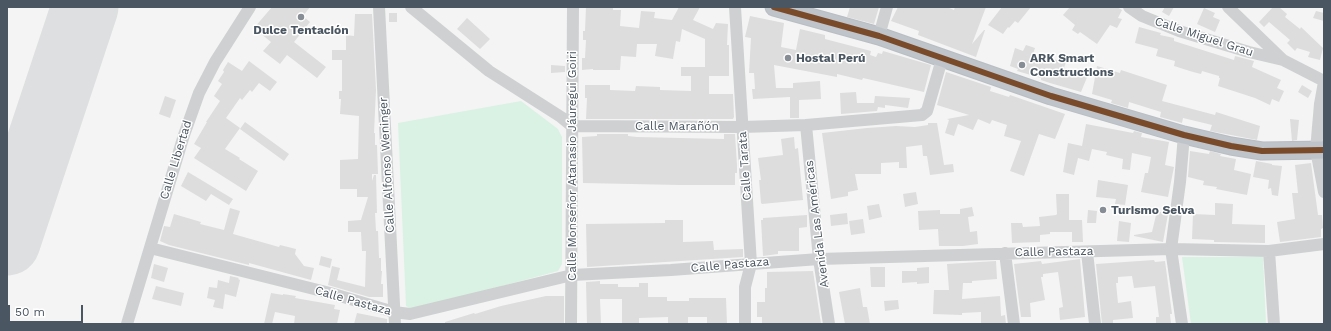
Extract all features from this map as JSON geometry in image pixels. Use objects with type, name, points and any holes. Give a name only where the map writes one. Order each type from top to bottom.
[{"type":"highway","points":[[774,7],[879,36],[1050,96],[1184,135],[1231,146],[1262,151],[1320,150]]},
{"type":"street","name":"Calle Libertad","points":[[127,324],[198,93],[250,7]]},
{"type":"street","name":"Calle Alfonso Weninger","points":[[379,7],[395,318]]},
{"type":"street","points":[[411,7],[489,71],[561,117],[572,126]]},
{"type":"street","name":"Calle Monseñor Atanasio Jáuregui Goiri","points":[[571,324],[573,7]]},
{"type":"street","name":"Calle Tarata","points":[[735,7],[751,264],[746,287],[745,324]]},
{"type":"street","points":[[879,36],[887,7]]},
{"type":"street","name":"Calle Miguel Grau","points":[[1129,7],[1142,16],[1179,31],[1249,52],[1283,60]]},
{"type":"street","points":[[1228,7],[1283,60],[1324,81],[1320,104],[1320,150],[1324,192]]},
{"type":"street","name":"Calle Marañón","points":[[572,126],[806,125],[924,114],[927,111],[942,59]]},
{"type":"street","name":"Avenida Las Américas","points":[[806,125],[819,259],[829,324]]},
{"type":"street","points":[[1182,324],[1171,249],[1180,182],[1184,135]]},
{"type":"street","name":"Calle Pastaza","points":[[150,248],[330,293],[395,318],[572,275],[672,270],[819,259],[1171,249],[1269,251],[1324,244]]},
{"type":"street","points":[[1269,251],[1274,324]]},
{"type":"street","points":[[1087,252],[1095,324]]},
{"type":"street","points":[[1005,253],[1014,324]]},
{"type":"green space","points":[[521,101],[558,129],[562,137],[562,264],[558,271],[413,310],[406,306],[398,123]]},
{"type":"green space","points":[[1182,257],[1263,257],[1266,324],[1191,324]]},
{"type":"building","points":[[272,7],[310,7],[303,16],[310,22],[294,42],[326,67],[317,78],[287,55],[280,64],[263,51],[271,42],[254,28]]},
{"type":"building","points":[[586,7],[613,7],[613,10],[621,10],[620,26],[639,28],[641,11],[655,12],[654,18],[672,20],[679,7],[700,7],[693,20],[713,29],[716,23],[728,24],[727,45],[729,45],[729,76],[709,76],[709,94],[733,94],[733,119],[586,119],[587,98],[585,98],[585,85],[610,85],[610,90],[635,91],[636,86],[660,87],[660,90],[691,91],[691,76],[681,76],[681,67],[705,67],[705,39],[682,29],[680,42],[676,41],[673,59],[655,56],[657,44],[637,44],[636,57],[621,56],[620,70],[582,70],[582,58],[585,58],[586,40],[583,40],[583,31],[585,31]]},
{"type":"building","points":[[850,7],[879,7],[874,24],[847,17]]},
{"type":"building","points":[[898,7],[947,7],[954,10],[955,7],[986,7],[972,44],[985,30],[976,57],[918,35],[919,31],[891,21]]},
{"type":"building","points":[[1002,7],[1031,7],[1018,23],[1015,21],[1003,34],[988,25]]},
{"type":"building","points":[[1070,7],[1117,7],[1122,10],[1118,18],[1122,19],[1117,28],[1110,25],[1097,44],[1080,32],[1078,34],[1072,30],[1075,25],[1063,15]]},
{"type":"building","points":[[1165,7],[1174,7],[1169,16],[1162,12]]},
{"type":"building","points":[[1273,7],[1279,7],[1287,14],[1285,17],[1300,29],[1301,27],[1323,48],[1320,60],[1308,57],[1310,52],[1297,48],[1295,51],[1287,43],[1290,40],[1269,22],[1264,27],[1259,22]]},
{"type":"building","points":[[1204,8],[1215,13],[1213,17],[1220,20],[1215,32],[1197,24]]},
{"type":"building","points":[[1316,11],[1324,13],[1324,21],[1313,18]]},
{"type":"building","points":[[389,13],[397,13],[397,22],[389,22]]},
{"type":"building","points":[[355,14],[372,14],[376,90],[374,133],[375,145],[377,145],[378,174],[372,174],[372,181],[374,175],[376,175],[376,231],[378,231],[379,258],[381,258],[381,284],[383,284],[383,297],[369,297],[328,285],[332,266],[340,268],[337,280],[365,287],[366,251],[362,251],[361,232],[348,232],[348,221],[361,220],[368,197],[357,197],[357,189],[340,189],[340,160],[358,159],[359,116],[340,114],[341,99],[339,99],[339,91],[342,91],[342,60],[332,60],[332,50],[346,50],[346,35],[354,36]]},
{"type":"building","points":[[750,16],[784,23],[781,47],[796,50],[800,29],[825,35],[825,39],[871,51],[870,55],[876,57],[878,53],[882,54],[883,51],[931,65],[924,92],[863,78],[862,80],[837,74],[837,77],[774,65],[776,88],[793,88],[793,83],[820,81],[821,99],[799,100],[799,118],[790,118],[790,97],[753,99],[752,89],[755,89],[754,73],[749,73],[751,38],[745,37]]},
{"type":"building","points":[[467,18],[490,39],[480,49],[457,29]]},
{"type":"building","points":[[1139,27],[1161,33],[1160,35],[1174,38],[1174,41],[1234,60],[1235,56],[1254,61],[1252,67],[1281,80],[1277,88],[1284,91],[1279,102],[1272,99],[1270,105],[1255,98],[1218,86],[1219,76],[1202,71],[1201,74],[1174,66],[1175,61],[1156,56],[1158,49],[1135,43]]},
{"type":"building","points":[[1026,45],[1035,48],[1033,54],[1047,59],[1066,62],[1064,68],[1088,75],[1081,92],[1041,80],[1041,78],[1017,71],[1018,69],[1010,66],[1015,48],[1023,51]]},
{"type":"building","points":[[249,61],[277,82],[270,91],[259,83],[252,92],[250,90],[242,100],[240,98],[226,118],[240,128],[225,149],[258,171],[246,191],[194,158],[201,148],[194,144],[220,101],[214,96],[222,84],[218,81],[228,62],[242,71]]},
{"type":"building","points":[[551,65],[565,66],[565,72],[551,73]]},
{"type":"building","points":[[1097,66],[1120,73],[1121,70],[1167,85],[1162,101],[1215,115],[1216,112],[1260,126],[1257,140],[1210,131],[1212,125],[1183,118],[1182,123],[1160,117],[1161,112],[1129,102],[1128,108],[1111,103],[1112,100],[1092,94]]},
{"type":"building","points":[[946,72],[991,87],[990,91],[1009,97],[1010,95],[1065,114],[1055,139],[1039,134],[1024,176],[1010,171],[1021,141],[1004,136],[1007,125],[992,120],[990,124],[978,119],[973,130],[958,124],[954,136],[945,133],[949,120],[947,119],[969,115],[937,105]]},
{"type":"building","points":[[1302,85],[1312,91],[1308,98],[1298,92]]},
{"type":"building","points":[[856,92],[857,103],[874,103],[875,96],[910,98],[908,108],[885,105],[885,108],[878,107],[877,111],[841,114],[840,93]]},
{"type":"building","points":[[165,96],[176,100],[170,118],[159,114]]},
{"type":"building","points":[[1290,119],[1299,120],[1297,140],[1292,141]]},
{"type":"building","points":[[245,122],[289,154],[284,161],[240,129]]},
{"type":"building","points":[[928,123],[937,123],[944,165],[953,164],[954,172],[930,175],[927,156],[923,156],[922,145],[906,147],[907,168],[899,168],[899,162],[881,163],[881,174],[855,174],[858,190],[848,192],[848,196],[831,199],[822,133],[896,126],[915,127],[928,125]]},
{"type":"building","points":[[1086,124],[1133,133],[1134,131],[1142,133],[1141,137],[1169,142],[1165,165],[1174,167],[1168,197],[1141,192],[1145,173],[1148,173],[1151,157],[1132,153],[1130,170],[1122,169],[1123,159],[1106,155],[1107,152],[1092,149],[1089,161],[1078,158],[1074,175],[1063,172],[1068,143],[1082,146]]},
{"type":"building","points":[[597,134],[628,134],[628,136],[637,137],[724,139],[724,134],[735,134],[737,173],[735,173],[735,185],[583,183],[582,137],[597,136]]},
{"type":"building","points":[[794,137],[795,149],[798,148],[803,200],[762,204],[758,158],[783,155],[781,139]]},
{"type":"building","points":[[1190,151],[1209,154],[1210,151],[1221,154],[1220,156],[1236,159],[1234,170],[1251,174],[1247,195],[1216,189],[1217,187],[1203,185],[1204,181],[1188,177]]},
{"type":"building","points":[[1256,161],[1282,166],[1278,196],[1272,195],[1271,188],[1268,189],[1269,180],[1253,177]]},
{"type":"building","points":[[1311,163],[1318,215],[1322,215],[1323,228],[1321,229],[1321,237],[1280,242],[1277,222],[1295,219],[1292,193],[1298,193],[1295,165]]},
{"type":"building","points":[[188,172],[233,199],[229,205],[211,194],[206,201],[181,186]]},
{"type":"building","points":[[1098,180],[1128,185],[1125,205],[1115,204],[1116,199],[1096,197]]},
{"type":"building","points":[[916,192],[918,204],[905,207],[903,194]]},
{"type":"building","points":[[1056,194],[1069,194],[1069,220],[1082,220],[1083,242],[1072,242],[1072,232],[1050,232],[1050,234],[1040,235],[1040,242],[1012,243],[1011,223],[1022,223],[1023,227],[1040,226],[1039,217],[1057,214]]},
{"type":"building","points":[[1215,203],[1233,204],[1232,224],[1265,225],[1265,243],[1214,242],[1214,240],[1192,239],[1193,214],[1215,215]]},
{"type":"building","points":[[879,204],[882,217],[869,220],[867,206]]},
{"type":"building","points":[[972,207],[974,216],[968,217],[970,232],[977,231],[978,244],[963,246],[939,246],[938,229],[919,230],[918,211],[940,210],[940,214],[960,214],[960,209]]},
{"type":"building","points":[[230,208],[240,211],[233,234],[279,247],[280,245],[296,249],[295,254],[304,266],[314,268],[311,280],[249,263],[249,265],[169,245],[160,241],[164,226],[170,227],[174,214],[201,222],[200,224],[224,230]]},
{"type":"building","points":[[1088,210],[1097,211],[1096,223],[1087,223]]},
{"type":"building","points":[[1157,211],[1168,214],[1163,242],[1134,236],[1152,232]]},
{"type":"building","points":[[847,213],[848,224],[831,226],[830,215]]},
{"type":"building","points":[[807,215],[807,227],[799,228],[799,251],[778,251],[778,254],[763,256],[761,220],[763,220],[763,218]]},
{"type":"building","points":[[863,219],[865,233],[851,235],[849,221]]},
{"type":"building","points":[[665,220],[683,220],[683,242],[713,241],[714,250],[743,249],[743,257],[587,267],[586,224],[665,223]]},
{"type":"building","points":[[1119,221],[1131,223],[1129,242],[1117,241]]},
{"type":"building","points":[[321,256],[332,259],[330,268],[319,265]]},
{"type":"building","points":[[1080,259],[1085,317],[1060,320],[1059,308],[1063,307],[1058,272],[1043,274],[1043,277],[1041,277],[1045,300],[1030,303],[1031,317],[1021,317],[1014,264],[1041,261],[1042,264]]},
{"type":"building","points":[[1154,260],[1155,262],[1165,261],[1172,314],[1170,314],[1171,324],[1156,324],[1156,317],[1159,317],[1155,286],[1134,288],[1132,276],[1118,277],[1118,283],[1116,283],[1118,303],[1131,301],[1133,318],[1113,320],[1113,324],[1102,324],[1096,264]]},
{"type":"building","points":[[996,261],[997,279],[963,283],[962,299],[1000,296],[1001,316],[1005,315],[1006,324],[981,324],[981,312],[962,313],[962,315],[933,314],[934,290],[949,290],[947,264]]},
{"type":"building","points":[[154,264],[168,268],[164,282],[151,278]]},
{"type":"building","points":[[870,267],[885,267],[885,287],[871,287]]},
{"type":"building","points":[[929,267],[929,283],[902,283],[902,271],[917,271],[917,268]]},
{"type":"building","points":[[813,271],[821,324],[762,324],[762,317],[757,317],[757,302],[765,302],[767,272]]},
{"type":"building","points":[[230,276],[239,278],[238,279],[240,280],[236,297],[225,294],[223,309],[213,307],[215,300],[207,298],[209,287],[217,288],[218,280],[229,283]]},
{"type":"building","points":[[600,281],[600,284],[618,284],[618,287],[639,287],[639,283],[648,283],[648,297],[667,297],[667,301],[689,301],[689,298],[726,298],[727,324],[707,324],[707,317],[688,317],[688,324],[668,324],[668,317],[639,318],[639,324],[622,324],[622,299],[600,299],[601,324],[587,324],[586,282]]},
{"type":"building","points":[[156,286],[184,293],[181,306],[152,299]]},
{"type":"building","points":[[860,288],[863,307],[867,307],[870,324],[845,324],[839,292]]},
{"type":"building","points":[[271,293],[296,296],[295,298],[335,305],[334,309],[340,310],[337,324],[294,324],[295,316],[275,312],[272,324],[264,324]]},
{"type":"building","points":[[546,296],[564,296],[564,324],[445,324],[445,322],[474,313],[475,314],[501,306]]},
{"type":"building","points":[[898,300],[899,309],[885,311],[884,301]]},
{"type":"building","points":[[357,313],[387,319],[387,324],[354,324]]},
{"type":"runway","points":[[7,242],[85,7]]},
{"type":"transit line","points":[[774,7],[879,36],[1051,96],[1184,135],[1231,146],[1262,151],[1324,150]]},
{"type":"place","name":"Dulce Tentación","points":[[301,17]]},
{"type":"place","name":"Hostal Perú","points":[[788,58]]},
{"type":"place","name":"ARK Smart Constructions","points":[[1022,65]]},
{"type":"place","name":"Turismo Selva","points":[[1103,210]]}]
